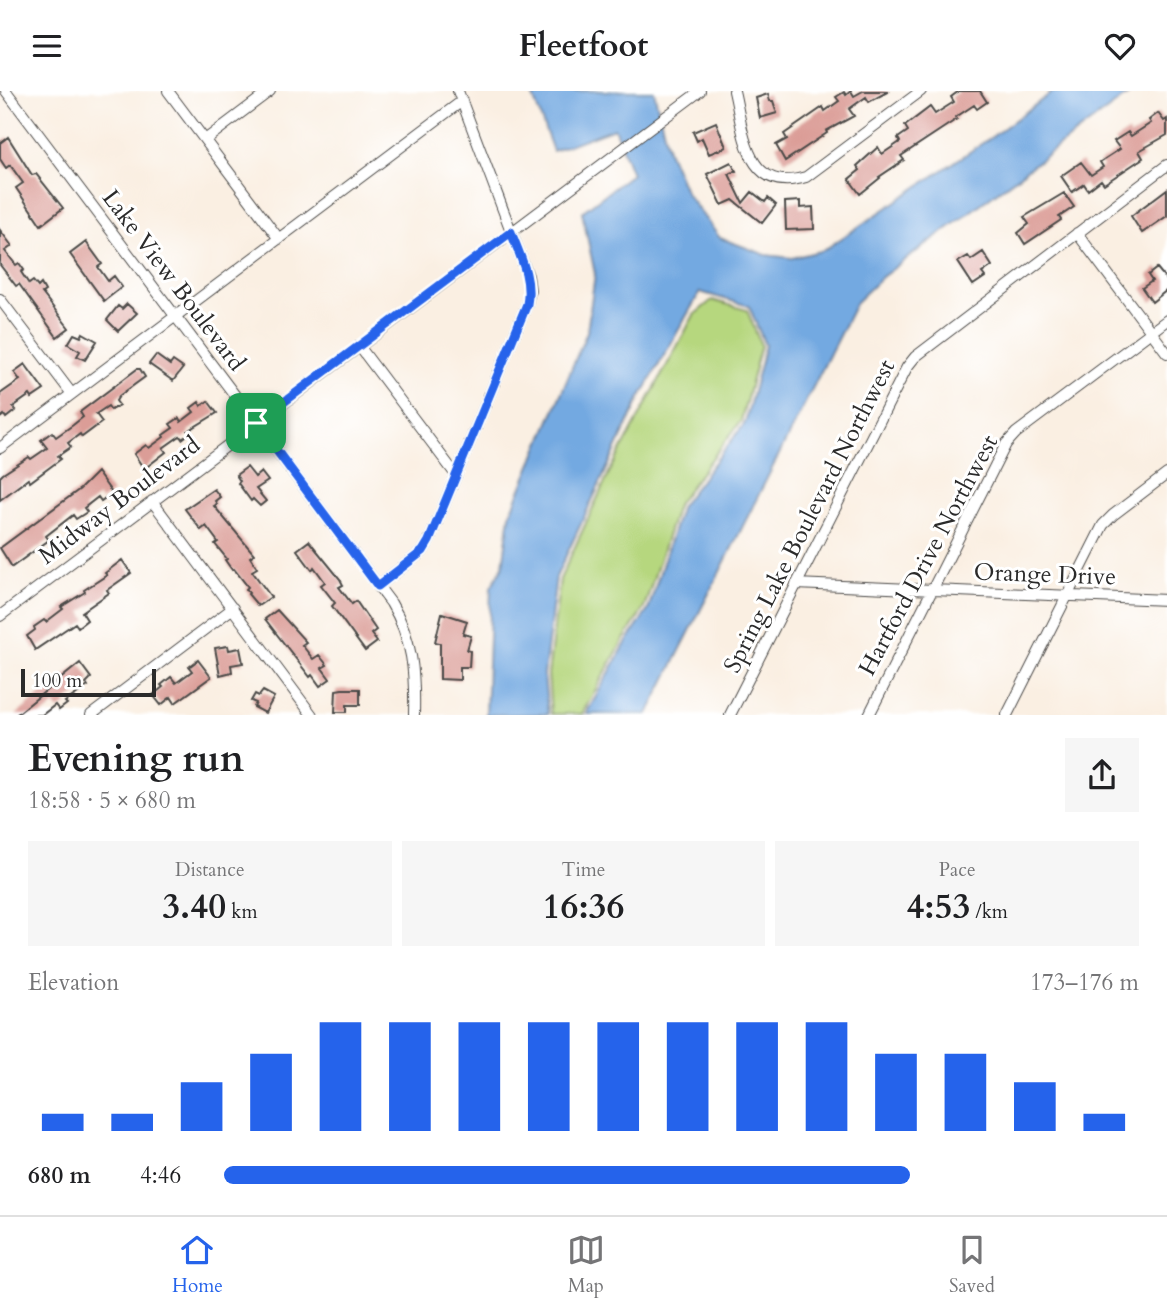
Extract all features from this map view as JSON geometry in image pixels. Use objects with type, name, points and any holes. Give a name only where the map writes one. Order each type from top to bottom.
[{"type":"street","name":"Lake View Boulevard","points":[[6,91],[398,615],[409,640],[414,666],[414,715]]},
{"type":"street","points":[[168,91],[279,239]]},
{"type":"street","points":[[205,140],[270,91]]},
{"type":"street","name":"Midway Boulevard","points":[[0,615],[700,91]]},
{"type":"street","points":[[734,91],[748,152],[755,165],[778,180],[792,181],[806,177],[921,91]]},
{"type":"street","points":[[0,448],[279,239],[460,96],[528,276],[530,290],[527,304],[423,551],[378,586]]},
{"type":"street","name":"Spring Lake Boulevard Northwest","points":[[730,715],[907,367],[915,357],[1167,166]]},
{"type":"street","points":[[1077,233],[1167,353]]},
{"type":"street","points":[[0,299],[72,394]]},
{"type":"street","name":"Hartford Drive Northwest","points":[[869,715],[1006,444],[1016,433],[1167,320]]},
{"type":"street","points":[[359,346],[456,475]]},
{"type":"street","points":[[1007,715],[1103,526],[1113,515],[1167,474]]},
{"type":"street","points":[[152,501],[309,711],[297,715]]},
{"type":"street","name":"Orange Drive","points":[[796,584],[1167,600]]},
{"type":"street","points":[[91,715],[233,608]]},
{"type":"green space","points":[[712,300],[747,310],[761,345],[741,421],[678,503],[644,608],[582,714],[551,714],[548,675],[560,579],[609,473],[694,315]]},
{"type":"water","points":[[531,91],[654,91],[668,150],[686,193],[720,238],[766,255],[792,258],[824,250],[993,136],[1054,91],[1133,91],[882,277],[856,302],[648,714],[586,714],[648,610],[681,506],[745,423],[765,345],[749,306],[700,292],[640,398],[556,577],[544,675],[548,714],[486,715],[491,587],[503,566],[510,515],[587,332],[595,274],[582,212],[632,174],[614,128],[553,151]]},
{"type":"building","points":[[851,91],[854,96],[863,91],[889,91],[869,102],[866,97],[849,109],[854,116],[826,131],[827,133],[785,161],[776,145],[787,139],[784,134],[823,107],[825,111],[839,101],[836,97]]},
{"type":"building","points":[[959,91],[980,91],[987,102],[977,109],[974,105],[901,156],[904,160],[860,194],[849,179],[860,170],[857,166],[878,147],[882,154],[900,142],[898,138],[908,131],[905,126],[930,107],[935,114],[954,102],[951,97]]},
{"type":"building","points":[[768,94],[777,113],[760,118],[756,98]]},
{"type":"building","points":[[1158,113],[1164,121],[1167,119],[1167,135],[1139,151],[1143,158],[1104,184],[1101,180],[1088,190],[1084,184],[1072,192],[1061,176],[1081,162],[1091,175],[1103,167],[1100,162],[1120,149],[1114,141],[1128,132],[1131,136],[1151,123],[1149,120]]},
{"type":"building","points":[[716,122],[726,147],[709,154],[702,138],[697,141],[693,132]]},
{"type":"building","points":[[8,137],[32,175],[36,174],[63,208],[41,225],[16,188],[23,183],[10,165],[6,168],[0,159],[0,143]]},
{"type":"building","points":[[731,162],[736,171],[729,174],[743,203],[752,192],[765,202],[768,198],[776,205],[762,223],[733,200],[722,205],[707,174]]},
{"type":"building","points":[[1167,189],[1167,216],[1142,233],[1131,216]]},
{"type":"building","points":[[1064,193],[1074,207],[1059,217],[1061,220],[1025,244],[1018,233],[1029,224],[1024,217]]},
{"type":"building","points":[[800,201],[800,208],[813,207],[814,229],[786,230],[785,202]]},
{"type":"building","points":[[0,230],[12,246],[5,251],[16,265],[19,263],[29,284],[33,281],[38,287],[41,284],[45,291],[42,293],[69,328],[57,337],[19,284],[16,286],[0,265]]},
{"type":"building","points":[[86,242],[102,264],[98,267],[108,281],[114,276],[122,287],[104,301],[70,254]]},
{"type":"building","points":[[983,252],[992,266],[982,273],[985,277],[973,285],[958,262],[968,256],[971,260]]},
{"type":"building","points":[[1157,268],[1167,280],[1167,290],[1152,302],[1142,288],[1152,281],[1148,275]]},
{"type":"building","points":[[127,304],[137,313],[118,331],[107,320],[118,306],[122,309]]},
{"type":"building","points":[[83,333],[97,341],[85,360],[77,356],[80,351],[68,344],[74,334],[81,337]]},
{"type":"building","points":[[156,355],[170,365],[173,361],[183,368],[173,381],[149,364]]},
{"type":"building","points":[[25,364],[44,390],[32,398],[30,395],[13,407],[16,410],[6,418],[4,415],[0,418],[0,394],[20,380],[14,372]]},
{"type":"building","points":[[140,369],[145,377],[119,396],[116,401],[119,405],[111,410],[108,406],[96,414],[102,422],[82,437],[80,434],[68,443],[71,447],[58,456],[61,459],[0,500],[0,477],[3,474],[47,448],[41,440],[52,432],[56,437],[73,425],[83,417],[80,412]]},
{"type":"building","points":[[208,401],[217,413],[188,431],[190,433],[182,439],[180,436],[163,448],[166,452],[144,469],[134,454],[146,445],[149,448],[164,437],[163,435],[173,428],[170,424],[179,418],[181,422],[194,412],[191,408],[199,402],[201,406]]},
{"type":"building","points":[[247,467],[255,477],[261,472],[268,481],[256,489],[266,501],[260,506],[253,499],[251,501],[238,483],[240,481],[236,475]]},
{"type":"building","points":[[97,472],[112,493],[101,501],[98,497],[84,508],[87,512],[76,519],[73,515],[46,536],[49,540],[12,567],[0,548],[80,489]]},
{"type":"building","points":[[214,489],[220,497],[214,506],[254,554],[250,557],[257,568],[252,571],[271,597],[258,606],[248,594],[248,587],[225,560],[227,559],[215,544],[218,542],[206,526],[201,530],[185,509]]},
{"type":"building","points":[[309,541],[340,579],[343,585],[339,587],[352,604],[356,601],[376,630],[371,634],[377,642],[365,651],[332,606],[335,603],[321,585],[325,582],[297,550]]},
{"type":"building","points":[[122,560],[131,573],[82,612],[87,620],[78,627],[75,623],[35,650],[27,636],[35,630],[34,627],[44,620],[46,622],[63,609],[61,607],[107,575],[105,573]]},
{"type":"building","points":[[277,610],[306,642],[302,645],[313,659],[319,655],[327,665],[322,668],[330,679],[320,686],[265,619]]},
{"type":"building","points":[[442,613],[467,621],[463,634],[471,636],[467,650],[470,651],[469,667],[460,667],[460,680],[440,679],[440,643],[435,642]]},
{"type":"building","points":[[228,646],[229,650],[240,648],[243,663],[231,665],[232,672],[220,675],[215,648]]},
{"type":"building","points":[[198,660],[211,677],[175,703],[171,697],[161,705],[153,695],[163,687],[161,685],[171,677],[176,683],[192,671],[189,667]]},
{"type":"building","points":[[80,663],[91,678],[86,683],[88,686],[65,702],[67,704],[59,710],[55,705],[42,715],[16,715]]},
{"type":"building","points":[[360,689],[360,705],[347,705],[347,712],[335,712],[336,690]]},
{"type":"building","points":[[263,691],[274,697],[265,713],[254,707],[256,703],[251,701],[255,694],[259,696]]},
{"type":"route","points":[[511,232],[528,276],[530,290],[527,304],[429,541],[423,551],[378,586],[256,423],[511,232]]}]
